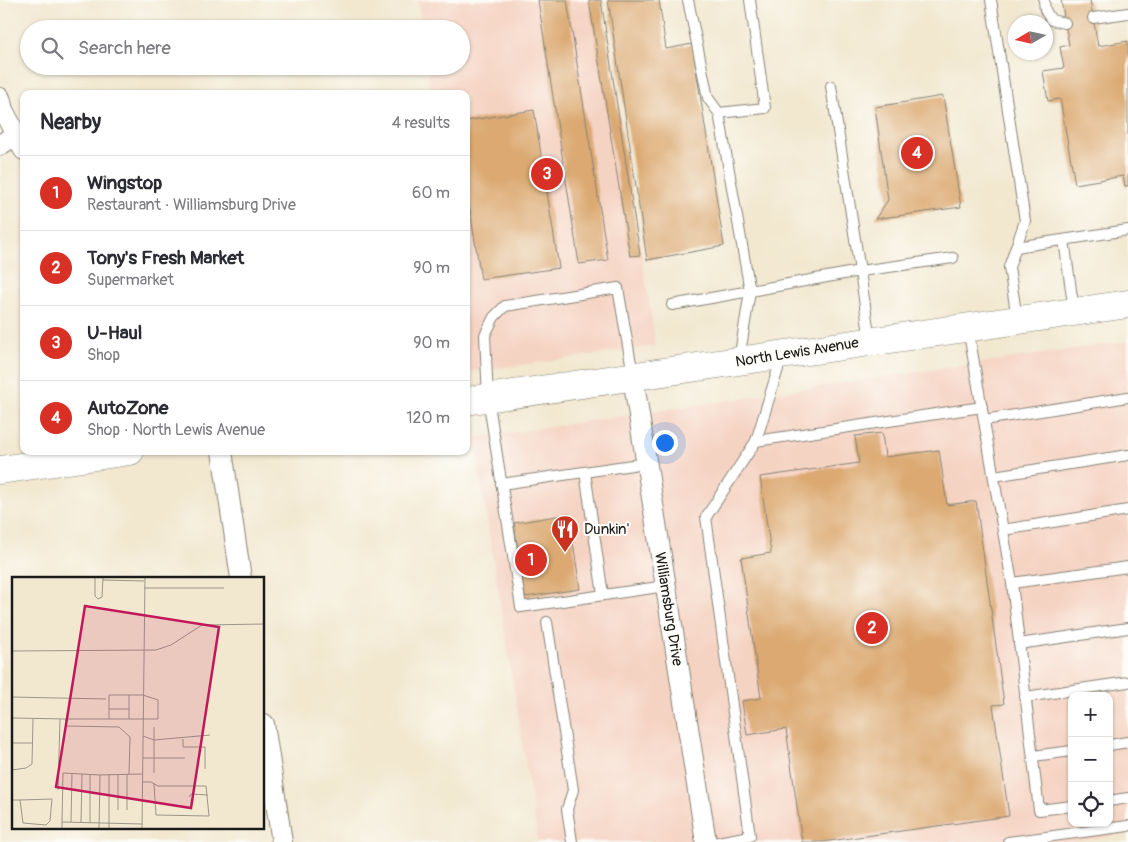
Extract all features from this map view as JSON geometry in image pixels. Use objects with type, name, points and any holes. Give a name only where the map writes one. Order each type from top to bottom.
[{"type":"main road","name":"North Lewis Avenue","points":[[477,400],[1128,304]]},
{"type":"main road","points":[[0,470],[103,455]]},
{"type":"street","points":[[0,98],[13,144]]},
{"type":"street","name":"Williamsburg Drive","points":[[633,377],[706,842]]},
{"type":"street","points":[[223,455],[241,577]]},
{"type":"street","points":[[265,731],[282,842]]},
{"type":"lane","points":[[688,0],[708,98],[719,113],[750,291],[739,361]]},
{"type":"lane","points":[[719,113],[766,108],[750,0]]},
{"type":"lane","points":[[991,0],[1025,220],[1009,267],[1017,320]]},
{"type":"lane","points":[[1044,0],[1045,10],[1051,20],[1066,23]]},
{"type":"lane","points":[[1093,18],[1128,13]]},
{"type":"lane","points":[[831,86],[870,341]]},
{"type":"lane","points":[[1016,247],[1128,230]]},
{"type":"lane","points":[[1064,240],[1074,312]]},
{"type":"lane","points":[[672,305],[860,271],[954,258]]},
{"type":"lane","points":[[633,377],[618,288],[505,306],[494,317],[484,335],[477,400],[501,484],[521,607],[666,586]]},
{"type":"lane","points":[[968,327],[1012,583],[1039,810],[1068,806]]},
{"type":"lane","points":[[718,842],[750,836],[706,517],[756,441],[783,355]]},
{"type":"lane","points":[[984,420],[1128,397]]},
{"type":"lane","points":[[756,441],[982,407]]},
{"type":"lane","points":[[994,476],[1128,455]]},
{"type":"lane","points":[[501,484],[646,463]]},
{"type":"lane","points":[[585,472],[603,595]]},
{"type":"lane","points":[[1003,530],[1128,510]]},
{"type":"lane","points":[[1012,583],[1128,567]]},
{"type":"lane","points":[[547,622],[573,790],[567,809],[572,842]]},
{"type":"lane","points":[[1019,644],[1128,628]]},
{"type":"lane","points":[[1025,696],[1128,682]]},
{"type":"lane","points":[[1113,744],[1128,742]]},
{"type":"lane","points":[[1033,756],[1068,752]]},
{"type":"lane","points":[[1113,800],[1128,798]]},
{"type":"lane","points":[[1008,842],[1128,826]]},
{"type":"shaded area","points":[[418,0],[601,0],[656,346],[470,372],[470,90],[430,90],[428,75],[470,75],[470,20],[421,20]]},
{"type":"shaded area","points":[[1128,341],[1128,834],[1068,842],[538,842],[474,438]]},
{"type":"building","points":[[538,0],[567,0],[608,260],[579,264]]},
{"type":"building","points":[[589,0],[601,0],[640,255],[630,256]]},
{"type":"building","points":[[608,0],[659,0],[666,49],[692,44],[724,246],[647,260]]},
{"type":"building","points":[[1061,0],[1090,0],[1098,46],[1128,41],[1128,186],[1125,186],[1123,176],[1075,184],[1060,99],[1048,101],[1043,71],[1064,68],[1060,47],[1069,45]]},
{"type":"building","points":[[943,96],[961,207],[875,219],[888,200],[875,107]]},
{"type":"building","points":[[534,110],[559,268],[481,279],[470,210],[470,120]]},
{"type":"building","points":[[882,433],[885,457],[939,450],[947,505],[976,501],[1004,704],[993,705],[1009,816],[822,842],[802,842],[786,729],[747,735],[742,701],[761,698],[741,558],[771,553],[760,477],[859,463],[855,436]]},
{"type":"building","points":[[569,514],[580,589],[525,597],[514,523]]},
{"type":"place","name":"AutoZone","points":[[917,153]]},
{"type":"place","name":"U-Haul","points":[[547,174]]},
{"type":"place","name":"Dunkin'","points":[[565,553]]},
{"type":"place","name":"Wingstop","points":[[531,560]]},
{"type":"place","name":"Tony's Fresh Market","points":[[872,628]]}]
